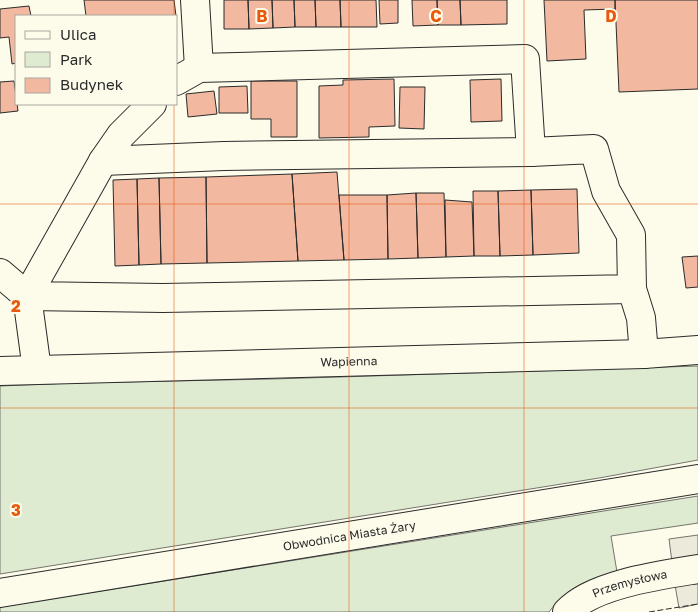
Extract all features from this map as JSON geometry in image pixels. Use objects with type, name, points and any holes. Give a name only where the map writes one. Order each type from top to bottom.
[{"type":"street","points":[[195,0],[187,74],[526,59],[531,152]]},
{"type":"street","points":[[37,370],[27,296],[103,161],[121,135],[151,105]]},
{"type":"street","points":[[103,161],[224,156],[531,152],[594,149],[606,190],[631,235],[632,289],[641,318],[644,354]]},
{"type":"street","points":[[0,273],[27,296],[163,298],[632,289]]},
{"type":"street","name":"Wapienna","points":[[0,371],[644,354],[698,350]]},
{"type":"street","name":"Obwodnica Miasta Żary","points":[[0,593],[698,479]]},
{"type":"street","name":"Przemysłowa","points":[[567,612],[578,602],[604,590],[663,575],[698,569]]},
{"type":"green space","points":[[698,366],[698,460],[599,478],[0,574],[0,386]]},
{"type":"green space","points":[[698,496],[698,523],[611,536],[617,572],[597,577],[579,585],[563,596],[549,612],[0,612],[0,607]]},
{"type":"shaded area","points":[[698,535],[698,558],[672,562],[669,539]]},
{"type":"shaded area","points":[[698,581],[698,604],[679,608],[675,585]]},
{"type":"building","points":[[84,0],[174,0],[176,15],[86,15]]},
{"type":"building","points":[[224,0],[248,0],[249,29],[224,29]]},
{"type":"building","points":[[248,0],[272,0],[273,28],[249,29]]},
{"type":"building","points":[[272,0],[294,0],[295,27],[273,28]]},
{"type":"building","points":[[294,0],[315,0],[316,27],[295,27]]},
{"type":"building","points":[[315,0],[340,0],[341,27],[316,27]]},
{"type":"building","points":[[340,0],[376,0],[377,27],[341,27]]},
{"type":"building","points":[[379,0],[398,0],[398,23],[380,24]]},
{"type":"building","points":[[412,0],[437,0],[438,25],[413,26]]},
{"type":"building","points":[[437,0],[460,0],[461,25],[438,25]]},
{"type":"building","points":[[460,0],[507,0],[507,24],[461,25]]},
{"type":"building","points":[[544,0],[615,0],[615,9],[584,10],[586,59],[547,61]]},
{"type":"building","points":[[615,0],[698,0],[698,89],[619,92]]},
{"type":"building","points":[[29,6],[31,15],[15,15],[15,63],[12,64],[9,37],[0,38],[0,9]]},
{"type":"building","points":[[394,79],[395,126],[369,127],[369,137],[319,138],[319,86],[343,85],[343,80]]},
{"type":"building","points":[[501,79],[502,121],[471,122],[470,80]]},
{"type":"building","points":[[14,81],[15,105],[17,105],[18,111],[0,113],[0,82]]},
{"type":"building","points":[[251,81],[297,81],[297,137],[271,137],[271,119],[251,119]]},
{"type":"building","points":[[247,86],[248,113],[219,113],[219,87]]},
{"type":"building","points":[[400,87],[425,87],[424,129],[399,128]]},
{"type":"building","points":[[214,91],[217,114],[188,117],[186,94]]},
{"type":"building","points":[[337,172],[344,260],[298,261],[292,174]]},
{"type":"building","points":[[292,174],[298,261],[207,263],[206,177]]},
{"type":"building","points":[[206,177],[207,263],[161,264],[159,178]]},
{"type":"building","points":[[159,178],[161,264],[139,265],[137,179]]},
{"type":"building","points":[[137,179],[139,265],[115,266],[113,180]]},
{"type":"building","points":[[577,189],[579,253],[533,255],[531,190]]},
{"type":"building","points":[[531,190],[533,255],[500,256],[498,191]]},
{"type":"building","points":[[473,191],[498,191],[500,256],[474,256]]},
{"type":"building","points":[[416,193],[444,193],[446,257],[418,258]]},
{"type":"building","points":[[416,193],[418,258],[388,259],[387,195]]},
{"type":"building","points":[[339,195],[387,195],[388,259],[344,260]]},
{"type":"building","points":[[445,200],[472,202],[474,256],[446,257]]},
{"type":"building","points":[[698,256],[698,287],[686,288],[682,257]]},
{"type":"fence","points":[[649,612],[698,604]]}]
